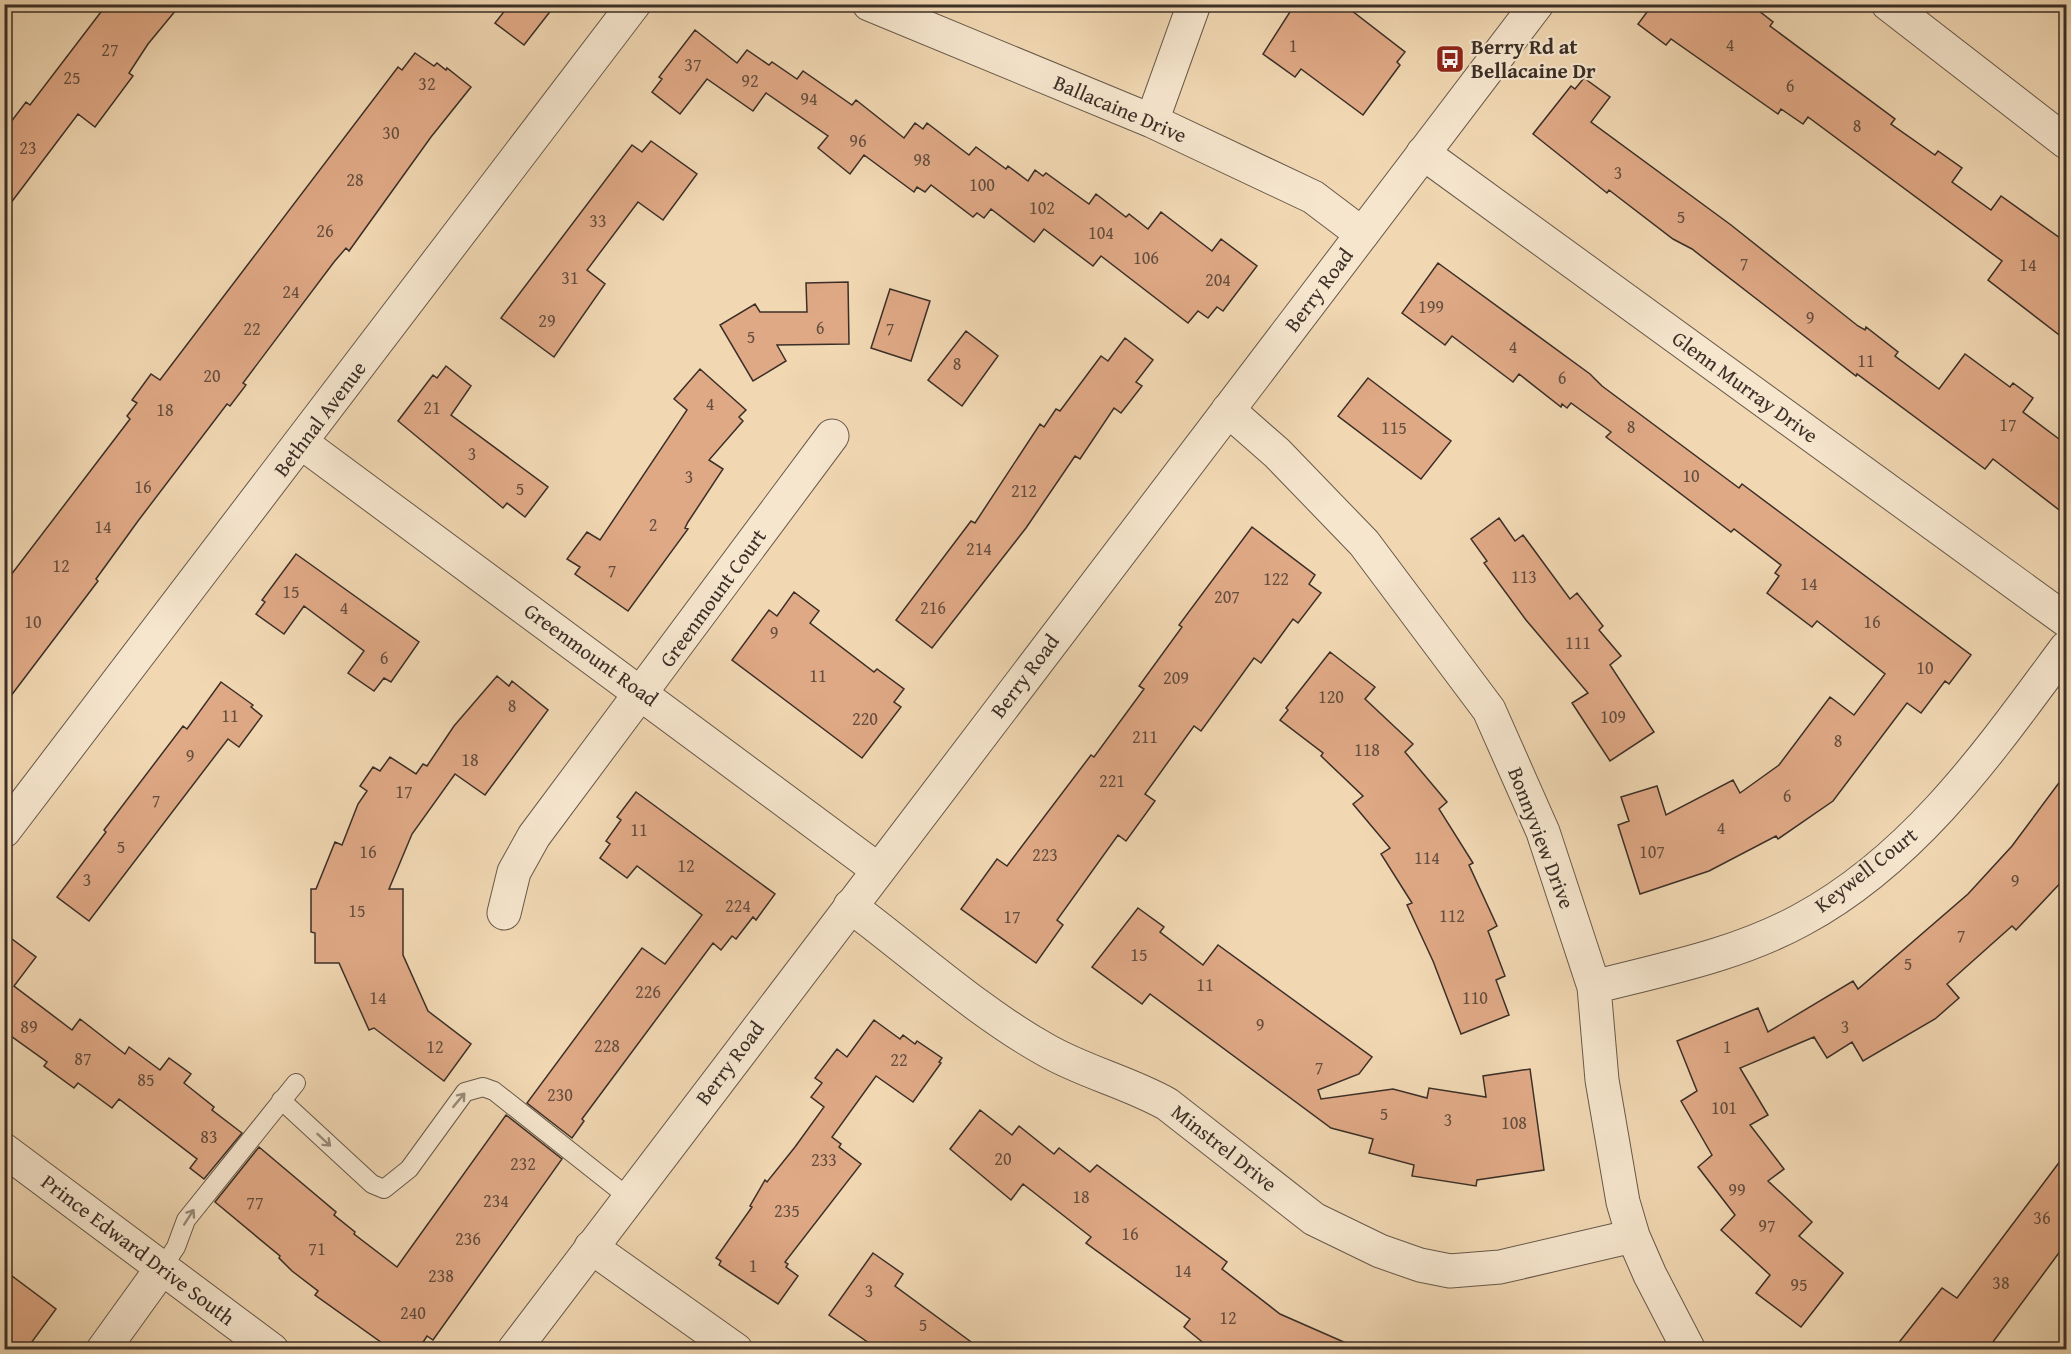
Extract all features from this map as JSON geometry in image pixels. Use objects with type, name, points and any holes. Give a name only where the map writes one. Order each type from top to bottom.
[{"type":"street","name":"Bethnal Avenue","points":[[4,831],[302,443],[634,4]]},
{"type":"street","name":"Ballacaine Drive","points":[[869,4],[1152,121],[1313,197],[1362,234]]},
{"type":"street","points":[[1152,121],[1194,4]]},
{"type":"street","name":"Berry Road","points":[[514,1350],[877,869],[1537,4]]},
{"type":"street","points":[[1888,4],[2067,142]]},
{"type":"street","name":"Glenn Murray Drive","points":[[1423,153],[2067,620]]},
{"type":"street","name":"Bonnyview Drive","points":[[1228,410],[1277,453],[1364,543],[1489,710],[1543,832],[1594,987],[1602,1080],[1623,1202],[1650,1275],[1689,1350]]},
{"type":"street","name":"Greenmount Court","points":[[504,913],[514,872],[534,836],[643,693],[832,436]]},
{"type":"street","name":"Greenmount Road","points":[[302,443],[643,693],[877,869]]},
{"type":"street","name":"Keywell Court","points":[[1594,987],[1707,959],[1743,945],[1802,920],[1860,881],[1905,844],[1951,798],[2067,648]]},
{"type":"street","name":"Minstrel Drive","points":[[850,906],[1001,1021],[1043,1049],[1143,1090],[1167,1104],[1314,1219],[1380,1251],[1420,1265],[1450,1271],[1500,1267],[1634,1236]]},
{"type":"street","name":"Prince Edward Drive South","points":[[4,1150],[272,1350]]},
{"type":"street","points":[[591,1247],[736,1350]]},
{"type":"street","points":[[103,1350],[162,1268]]},
{"type":"lane","points":[[162,1268],[176,1247],[186,1220],[296,1083]]},
{"type":"lane","points":[[281,1100],[372,1184],[384,1189],[409,1169],[465,1092],[483,1087],[494,1090],[628,1197]]},
{"type":"building","points":[[107,4],[181,4],[148,44],[129,73],[133,76],[95,127],[78,114],[4,212],[4,131],[26,102],[30,105]]},
{"type":"building","points":[[510,4],[556,4],[524,45],[495,23]]},
{"type":"building","points":[[1295,4],[1343,4],[1405,52],[1397,62],[1400,65],[1363,115],[1301,69],[1295,77],[1263,54]]},
{"type":"building","points":[[1653,4],[1750,4],[1773,22],[1770,26],[1895,119],[1891,124],[1935,155],[1938,151],[1962,168],[1952,182],[1991,210],[2001,196],[2067,243],[2067,341],[1988,280],[2002,261],[1808,117],[1803,124],[1781,109],[1778,114],[1671,39],[1666,45],[1638,24]]},
{"type":"building","points":[[695,30],[737,63],[747,50],[769,65],[772,62],[797,79],[803,71],[852,105],[856,100],[904,138],[915,123],[923,129],[927,123],[969,155],[976,147],[1006,169],[1008,166],[1028,181],[1035,170],[1043,176],[1046,173],[1089,204],[1096,194],[1126,217],[1129,214],[1148,229],[1161,212],[1212,251],[1221,239],[1257,266],[1223,311],[1217,307],[1208,318],[1198,311],[1188,323],[1101,256],[1093,266],[1044,229],[1034,242],[991,209],[984,218],[977,213],[973,217],[931,185],[925,192],[917,187],[914,192],[864,155],[850,174],[818,148],[828,136],[766,93],[753,111],[707,79],[680,114],[652,92],[662,79],[659,77]]},
{"type":"building","points":[[415,53],[434,66],[437,63],[446,70],[447,68],[471,87],[431,137],[349,251],[346,248],[334,262],[243,383],[246,385],[230,406],[227,404],[138,521],[96,579],[98,581],[4,705],[4,584],[130,419],[127,416],[137,403],[132,400],[151,374],[160,380],[398,67],[402,70]]},
{"type":"building","points":[[1584,78],[1610,97],[1591,122],[1731,225],[1858,326],[1865,330],[1866,327],[1898,352],[1895,356],[1939,389],[1965,354],[2010,387],[2013,383],[2033,398],[2023,412],[2067,445],[2067,516],[1993,459],[1985,469],[1857,374],[1856,376],[1692,249],[1673,239],[1609,190],[1607,193],[1533,134],[1571,86],[1575,89]]},
{"type":"building","points":[[651,141],[697,174],[663,220],[638,202],[587,270],[605,284],[554,357],[501,318],[632,145],[642,152]]},
{"type":"building","points":[[1438,263],[1590,374],[1602,386],[1739,488],[1742,484],[1971,655],[1949,684],[1945,681],[1921,713],[1907,703],[1833,801],[1778,839],[1776,836],[1709,871],[1640,894],[1618,825],[1629,821],[1621,797],[1657,786],[1666,815],[1733,780],[1740,793],[1779,765],[1830,697],[1854,715],[1885,674],[1817,621],[1812,627],[1767,593],[1779,576],[1775,573],[1781,565],[1734,529],[1731,532],[1606,437],[1611,432],[1571,403],[1567,408],[1562,404],[1561,407],[1519,374],[1513,382],[1452,336],[1445,345],[1402,313]]},
{"type":"building","points":[[848,282],[849,344],[777,345],[786,361],[753,381],[720,325],[755,304],[760,312],[807,312],[806,283]]},
{"type":"building","points":[[890,289],[930,301],[911,361],[871,348]]},
{"type":"building","points":[[966,331],[998,356],[962,406],[928,380]]},
{"type":"building","points":[[1125,338],[1153,360],[1136,382],[1142,386],[1121,413],[1114,408],[1080,459],[1075,456],[1026,528],[932,648],[896,620],[971,521],[975,523],[1040,424],[1044,427],[1056,409],[1060,411],[1101,356],[1108,361]]},
{"type":"building","points":[[446,366],[471,386],[451,415],[548,487],[525,517],[507,503],[503,508],[398,421],[433,375],[437,378]]},
{"type":"building","points":[[700,369],[746,410],[739,417],[743,421],[709,460],[723,469],[688,522],[685,528],[688,529],[628,611],[575,574],[580,567],[567,559],[587,532],[600,540],[687,410],[674,399]]},
{"type":"building","points":[[1368,378],[1451,441],[1421,479],[1338,416]]},
{"type":"building","points":[[1499,518],[1515,541],[1523,535],[1570,599],[1577,593],[1603,626],[1599,630],[1621,656],[1610,665],[1654,732],[1610,761],[1572,703],[1588,693],[1526,620],[1484,563],[1487,561],[1471,539]]},
{"type":"building","points":[[1252,527],[1315,575],[1309,584],[1321,593],[1298,623],[1293,619],[1261,663],[1254,658],[1201,731],[1194,726],[1145,794],[1155,801],[1126,841],[1118,835],[1057,920],[1063,925],[1036,963],[961,909],[997,859],[1007,866],[1091,755],[1094,757],[1144,689],[1139,686],[1182,627],[1179,625]]},
{"type":"building","points":[[296,554],[419,642],[391,682],[384,678],[374,691],[348,673],[364,651],[304,606],[284,634],[256,614],[265,602],[262,600]]},
{"type":"building","points":[[794,592],[819,611],[810,623],[874,672],[877,669],[904,689],[894,702],[901,707],[862,758],[732,660],[769,610],[777,616]]},
{"type":"building","points":[[1330,652],[1375,687],[1365,699],[1413,744],[1405,752],[1447,802],[1439,809],[1473,863],[1469,865],[1497,926],[1488,931],[1505,976],[1496,980],[1509,1015],[1461,1034],[1433,961],[1407,905],[1412,903],[1381,854],[1390,848],[1353,804],[1363,796],[1321,756],[1323,753],[1280,720],[1288,710],[1286,708]]},
{"type":"building","points":[[497,676],[509,686],[512,681],[548,710],[485,795],[455,774],[412,834],[389,889],[403,889],[403,955],[428,1011],[471,1044],[444,1081],[374,1028],[369,1030],[339,963],[315,963],[315,933],[311,932],[311,889],[316,889],[335,842],[342,845],[358,804],[367,791],[360,786],[373,767],[380,771],[390,757],[416,774],[423,764],[427,766],[454,726]]},
{"type":"building","points":[[221,682],[253,705],[251,707],[262,716],[239,747],[228,739],[89,921],[57,897],[106,832],[104,830],[183,726],[187,729]]},
{"type":"building","points":[[2067,772],[2067,876],[2016,930],[2012,926],[1947,984],[1959,998],[1935,1019],[1863,1061],[1852,1042],[1827,1058],[1814,1037],[1740,1068],[1768,1115],[1750,1125],[1784,1169],[1768,1181],[1812,1222],[1799,1236],[1843,1273],[1801,1327],[1756,1293],[1770,1275],[1721,1230],[1735,1215],[1698,1167],[1712,1155],[1681,1101],[1697,1091],[1677,1041],[1758,1008],[1768,1032],[1853,981],[1858,989],[1968,894],[2012,846]]},
{"type":"building","points":[[636,792],[775,894],[756,920],[753,917],[736,939],[732,936],[721,950],[713,943],[582,1119],[584,1121],[572,1138],[527,1103],[642,948],[665,964],[702,915],[637,866],[627,878],[600,858],[610,844],[606,841],[621,820],[617,817]]},
{"type":"building","points":[[1138,908],[1164,927],[1160,932],[1203,965],[1218,945],[1372,1057],[1359,1074],[1318,1090],[1321,1099],[1393,1089],[1427,1098],[1429,1088],[1486,1097],[1483,1076],[1530,1069],[1544,1170],[1477,1180],[1476,1186],[1412,1176],[1414,1165],[1369,1153],[1373,1139],[1331,1128],[1150,994],[1142,1004],[1092,967]]},
{"type":"building","points":[[4,933],[36,957],[14,986],[72,1030],[80,1019],[125,1054],[129,1047],[160,1070],[169,1058],[191,1074],[184,1083],[214,1107],[212,1110],[242,1133],[204,1179],[190,1168],[197,1159],[119,1099],[112,1108],[78,1083],[74,1088],[44,1066],[47,1062],[4,1031]]},
{"type":"building","points":[[874,1020],[900,1039],[903,1035],[915,1044],[917,1041],[942,1058],[939,1062],[941,1063],[913,1102],[876,1076],[832,1137],[841,1144],[839,1147],[861,1164],[785,1262],[788,1264],[786,1267],[798,1276],[778,1304],[719,1265],[721,1261],[716,1258],[752,1207],[750,1206],[765,1180],[767,1182],[824,1107],[811,1097],[822,1083],[815,1078],[837,1049],[847,1057]]},
{"type":"building","points":[[980,1110],[1012,1135],[1019,1126],[1054,1154],[1059,1148],[1090,1172],[1097,1165],[1227,1262],[1222,1269],[1280,1314],[1362,1350],[1212,1350],[1184,1327],[1190,1319],[1086,1243],[1091,1237],[1023,1184],[1011,1200],[950,1149]]},
{"type":"building","points":[[506,1115],[562,1159],[433,1340],[427,1336],[418,1350],[392,1350],[315,1295],[318,1291],[292,1271],[279,1258],[280,1256],[215,1202],[259,1147],[336,1212],[334,1215],[355,1232],[354,1234],[397,1267]]},
{"type":"building","points":[[2067,1152],[2067,1242],[1987,1350],[1893,1350],[1942,1288],[1957,1298]]},
{"type":"building","points":[[873,1253],[903,1274],[895,1286],[982,1350],[879,1350],[829,1315]]},
{"type":"building","points":[[4,1270],[56,1309],[26,1350],[4,1350]]},
{"type":"place","name":"Berry Rd at Bellacaine Dr","points":[[1450,59]]}]
